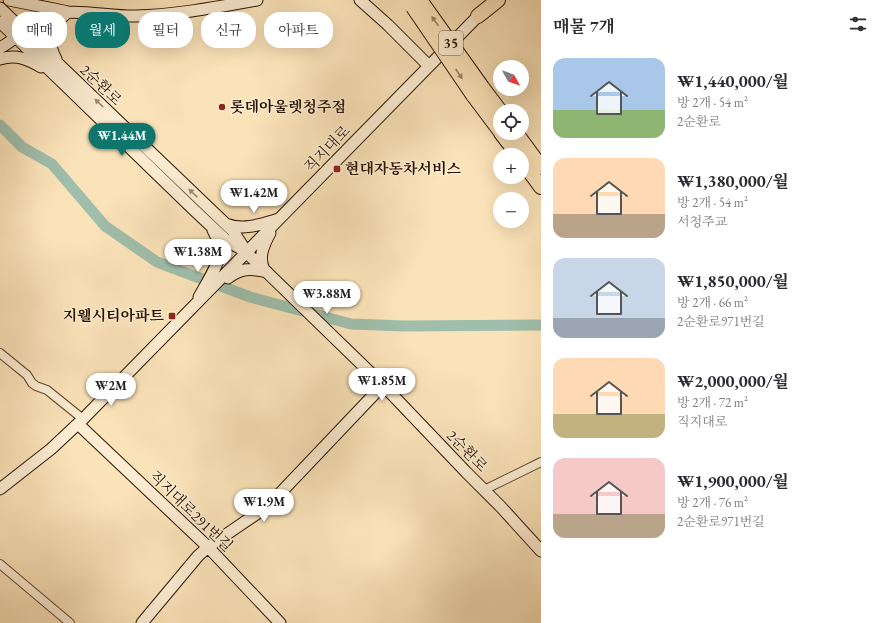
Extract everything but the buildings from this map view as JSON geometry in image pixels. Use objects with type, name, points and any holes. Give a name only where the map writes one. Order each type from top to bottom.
[{"type":"highway","points":[[478,16],[498,0]]},
{"type":"highway","name":"35","points":[[414,2],[478,91],[493,118]]},
{"type":"highway","name":"35","points":[[478,91],[493,105]]},
{"type":"highway","points":[[521,140],[541,167]]},
{"type":"highway","points":[[529,171],[541,187]]},
{"type":"street","points":[[9,0],[47,12]]},
{"type":"street","points":[[60,67],[52,51],[50,42],[54,26],[69,12],[116,16],[138,16],[184,12],[257,0]]},
{"type":"street","points":[[360,0],[388,24],[429,66]]},
{"type":"street","name":"직지대로","points":[[199,302],[232,271],[247,253],[493,0]]},
{"type":"street","name":"2순환로","points":[[0,8],[12,24]]},
{"type":"street","name":"2순환로","points":[[0,22],[12,30]]},
{"type":"street","points":[[0,48],[12,40]]},
{"type":"street","name":"2순환로","points":[[32,48],[73,94],[209,225],[227,241],[247,253]]},
{"type":"street","name":"2순환로","points":[[36,48],[60,67],[233,231],[247,253],[383,385],[541,551]]},
{"type":"street","points":[[0,59],[17,56],[32,62],[73,94]]},
{"type":"street","points":[[225,224],[236,228],[246,227],[281,218]]},
{"type":"street","points":[[267,273],[261,262],[262,252],[268,236],[281,218]]},
{"type":"street","points":[[0,489],[51,449],[81,422],[199,302],[218,259],[220,248],[217,238],[209,225]]},
{"type":"street","points":[[232,271],[245,269],[258,270],[267,273]]},
{"type":"street","points":[[0,353],[27,375],[32,383],[47,390],[81,422]]},
{"type":"street","points":[[142,623],[198,556],[208,547],[268,506],[383,385]]},
{"type":"street","name":"직지대로291번길","points":[[81,422],[208,547],[280,623]]},
{"type":"street","points":[[484,490],[540,466]]},
{"type":"street","points":[[0,564],[70,623]]},
{"type":"waterway","points":[[0,125],[22,147],[52,164],[105,226],[157,262],[250,297],[351,324],[404,326],[541,325]]},
{"type":"place","name":"롯데아울렛청주점","points":[[222,107]]},
{"type":"place","name":"현대자동차서비스","points":[[337,169]]},
{"type":"place","name":"지웰시티아파트","points":[[172,316]]}]
